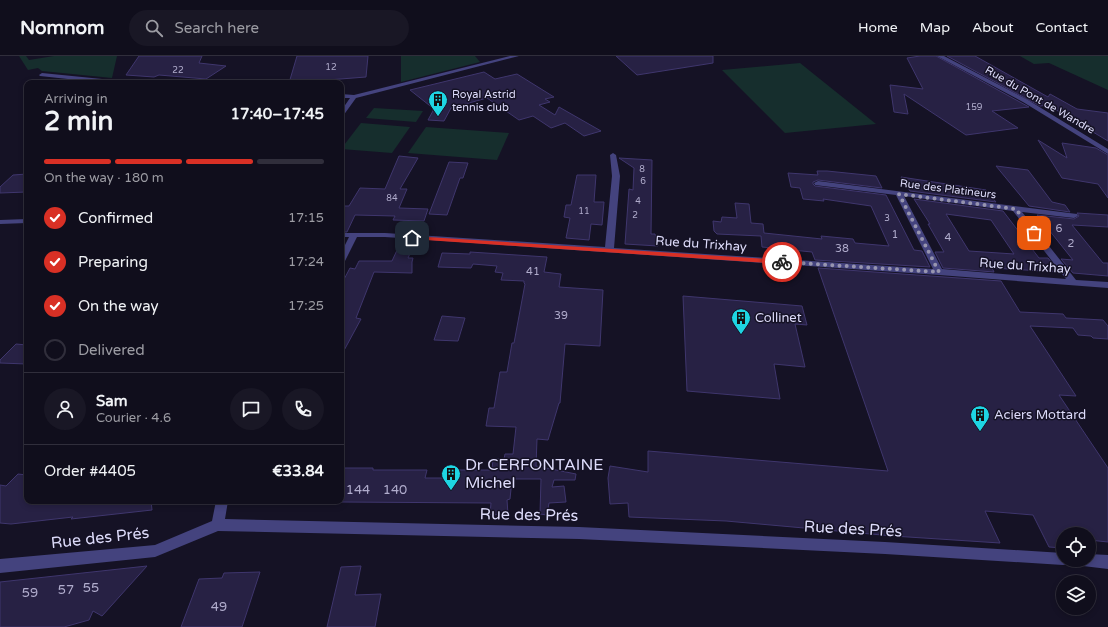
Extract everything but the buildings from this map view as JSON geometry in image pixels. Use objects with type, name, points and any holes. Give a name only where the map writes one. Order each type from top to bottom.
[{"type":"street","points":[[344,96],[354,97],[516,56]]},
{"type":"street","name":"Rue du Pont de Wandre","points":[[940,56],[1035,106],[1108,152]]},
{"type":"street","points":[[42,75],[92,80]]},
{"type":"street","points":[[344,111],[354,97]]},
{"type":"street","points":[[609,251],[616,176],[613,155]]},
{"type":"street","name":"Rue des Platineurs","points":[[818,183],[1074,216]]},
{"type":"street","points":[[899,194],[939,272]]},
{"type":"street","points":[[1016,209],[1074,283]]},
{"type":"street","points":[[0,222],[24,221]]},
{"type":"street","name":"Rue du Trixhay","points":[[344,235],[385,235],[939,272],[1108,285]]},
{"type":"street","points":[[344,255],[354,236]]},
{"type":"street","points":[[218,525],[222,504]]},
{"type":"street","name":"Rue des Prés","points":[[0,566],[155,551],[218,525],[586,534],[885,548],[1056,559]]},
{"type":"street","points":[[1096,561],[1108,562]]},
{"type":"green space","points":[[19,56],[26,56],[29,60],[54,56],[117,56],[112,78],[42,71],[38,68],[28,70]]},
{"type":"green space","points":[[401,56],[475,56],[480,62],[401,82]]},
{"type":"green space","points":[[1020,56],[1108,56],[1108,90],[1049,63],[1034,64]]},
{"type":"green space","points":[[800,63],[876,124],[785,133],[722,70]]},
{"type":"green space","points":[[374,108],[423,111],[416,122],[366,118]]},
{"type":"green space","points":[[361,123],[410,127],[392,153],[344,149],[344,145]]},
{"type":"green space","points":[[426,127],[509,133],[497,160],[408,153]]},
{"type":"way so far","points":[[782,262],[939,272],[899,194],[1016,209],[1034,233]]},
{"type":"place","name":"Royal Astrid tennis club","points":[[438,117]]},
{"type":"place","name":"Collinet","points":[[741,335]]},
{"type":"place","name":"Aciers Mottard","points":[[980,432]]},
{"type":"place","name":"Dr CERFONTAINE Michel","points":[[451,491]]},
{"type":"route","points":[[412,238],[782,262]]}]
